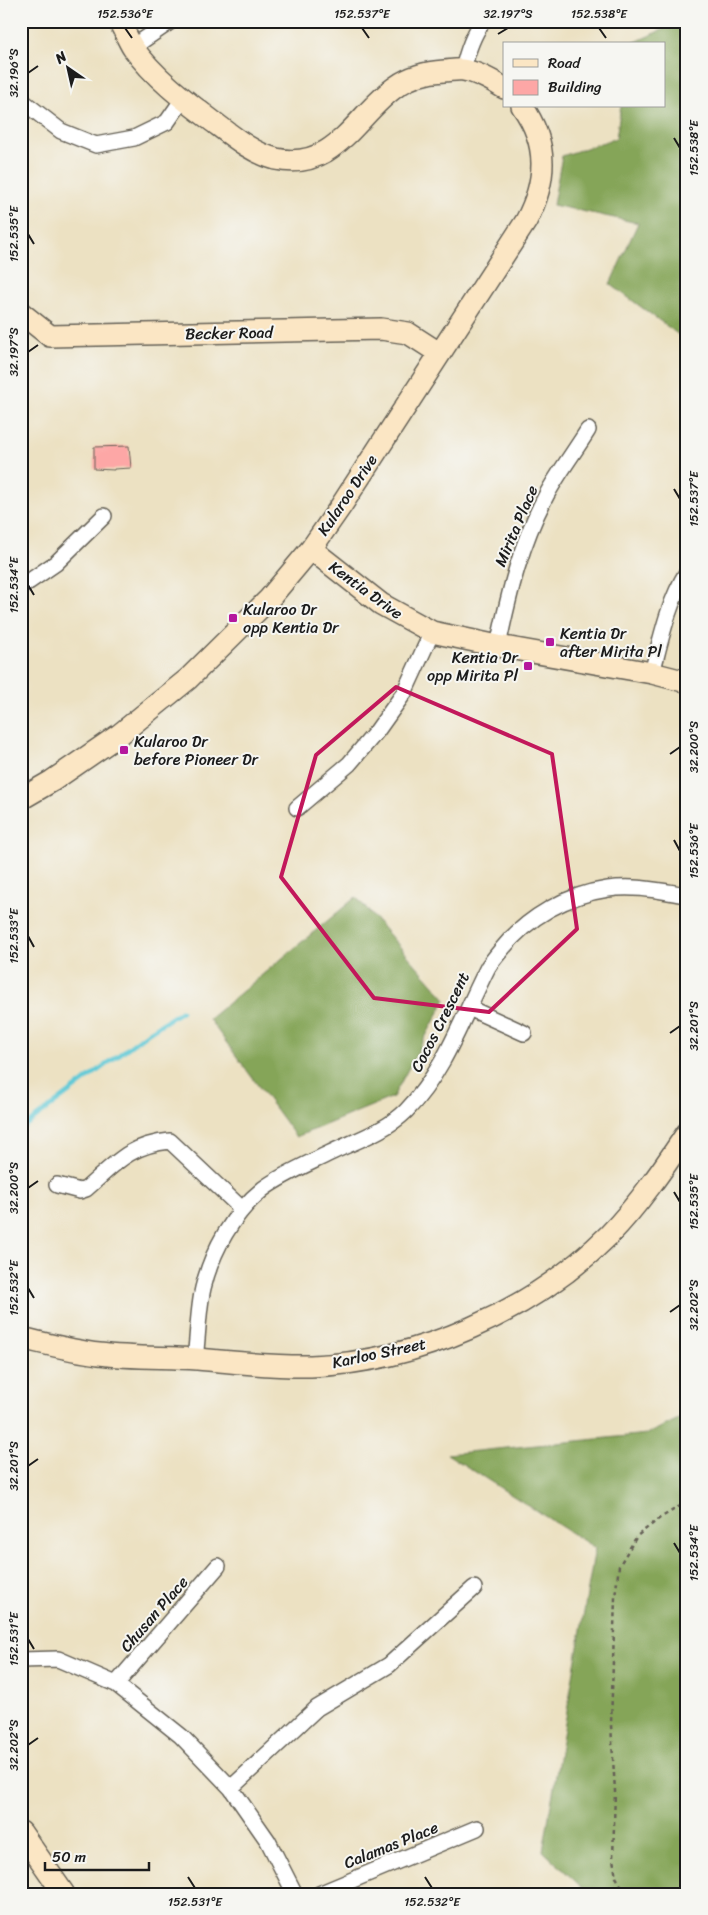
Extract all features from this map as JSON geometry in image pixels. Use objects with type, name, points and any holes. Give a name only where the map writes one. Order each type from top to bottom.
[{"type":"street","points":[[119,21],[133,47],[148,65],[183,99],[249,148],[268,157],[293,161],[310,158],[329,150],[353,129],[385,96],[411,78],[436,71],[462,70],[484,77],[503,87]]},
{"type":"street","points":[[133,47],[171,21]]},
{"type":"street","points":[[462,70],[476,31],[483,21]]},
{"type":"street","points":[[21,100],[61,132],[96,145],[134,138],[167,122],[183,99]]},
{"type":"street","name":"Kularoo Drive","points":[[21,799],[52,781],[119,735],[188,679],[269,599],[311,549],[341,506],[526,221],[536,202],[542,173],[541,152],[536,132],[523,108]]},
{"type":"street","name":"Becker Road","points":[[21,313],[50,336],[381,329],[408,333],[439,353]]},
{"type":"street","name":"Mirita Place","points":[[498,646],[511,584],[532,525],[547,493],[588,430]]},
{"type":"street","points":[[21,587],[56,563],[104,516]]},
{"type":"street","name":"Kentia Drive","points":[[311,549],[381,604],[432,632],[498,646],[652,673],[687,682]]},
{"type":"street","points":[[652,673],[669,611],[679,584],[687,572]]},
{"type":"street","points":[[296,808],[349,764],[377,731],[404,693],[432,632]]},
{"type":"street","name":"Cocos Crescent","points":[[195,1359],[203,1288],[214,1255],[228,1229],[242,1209],[263,1189],[288,1174],[384,1127],[404,1113],[430,1083],[445,1057],[489,965],[512,936],[535,917],[557,904],[584,894],[609,889],[639,888],[687,894]]},
{"type":"street","points":[[469,1008],[524,1033]]},
{"type":"street","name":"Karloo Street","points":[[21,1338],[98,1354],[311,1366],[356,1361],[403,1351],[455,1335],[496,1316],[551,1284],[581,1260],[638,1203],[687,1133]]},
{"type":"street","points":[[57,1185],[80,1191],[134,1150],[152,1143],[170,1142],[242,1209]]},
{"type":"street","name":"Chusan Place","points":[[116,1684],[218,1566]]},
{"type":"street","points":[[231,1788],[317,1708],[389,1665],[474,1588]]},
{"type":"street","points":[[21,1660],[58,1659],[116,1684],[181,1736],[231,1788],[268,1841],[295,1894]]},
{"type":"street","name":"Calamas Place","points":[[319,1894],[477,1828]]},
{"type":"street","points":[[21,1832],[64,1894]]},
{"type":"path","points":[[626,1894],[616,1877],[613,1859],[615,1790],[611,1725],[615,1597],[620,1566],[637,1536],[660,1518],[687,1502]]},
{"type":"highlighted area","points":[[396,687],[552,754],[577,929],[489,1012],[374,998],[281,877],[316,755]]},
{"type":"green space","points":[[681,21],[687,21],[687,341],[610,284],[638,223],[553,205],[562,156],[616,138],[621,108],[666,108],[666,42],[635,42]]},
{"type":"green space","points":[[356,897],[446,999],[393,1097],[296,1137],[209,1019]]},
{"type":"green space","points":[[687,1415],[687,1894],[589,1894],[543,1851],[595,1548],[447,1454],[647,1434]]},
{"type":"building","points":[[129,446],[131,468],[114,470],[94,469],[94,447]]},
{"type":"waterway","points":[[21,1129],[149,1032],[182,1011]]},
{"type":"place","name":"Kularoo Dr opp Kentia Dr","points":[[233,618]]},
{"type":"place","name":"Kentia Dr after Mirita Pl","points":[[550,642]]},
{"type":"place","name":"Kentia Dr opp Mirita Pl","points":[[528,666]]},
{"type":"place","name":"Kularoo Dr before Pioneer Dr","points":[[124,750]]}]
